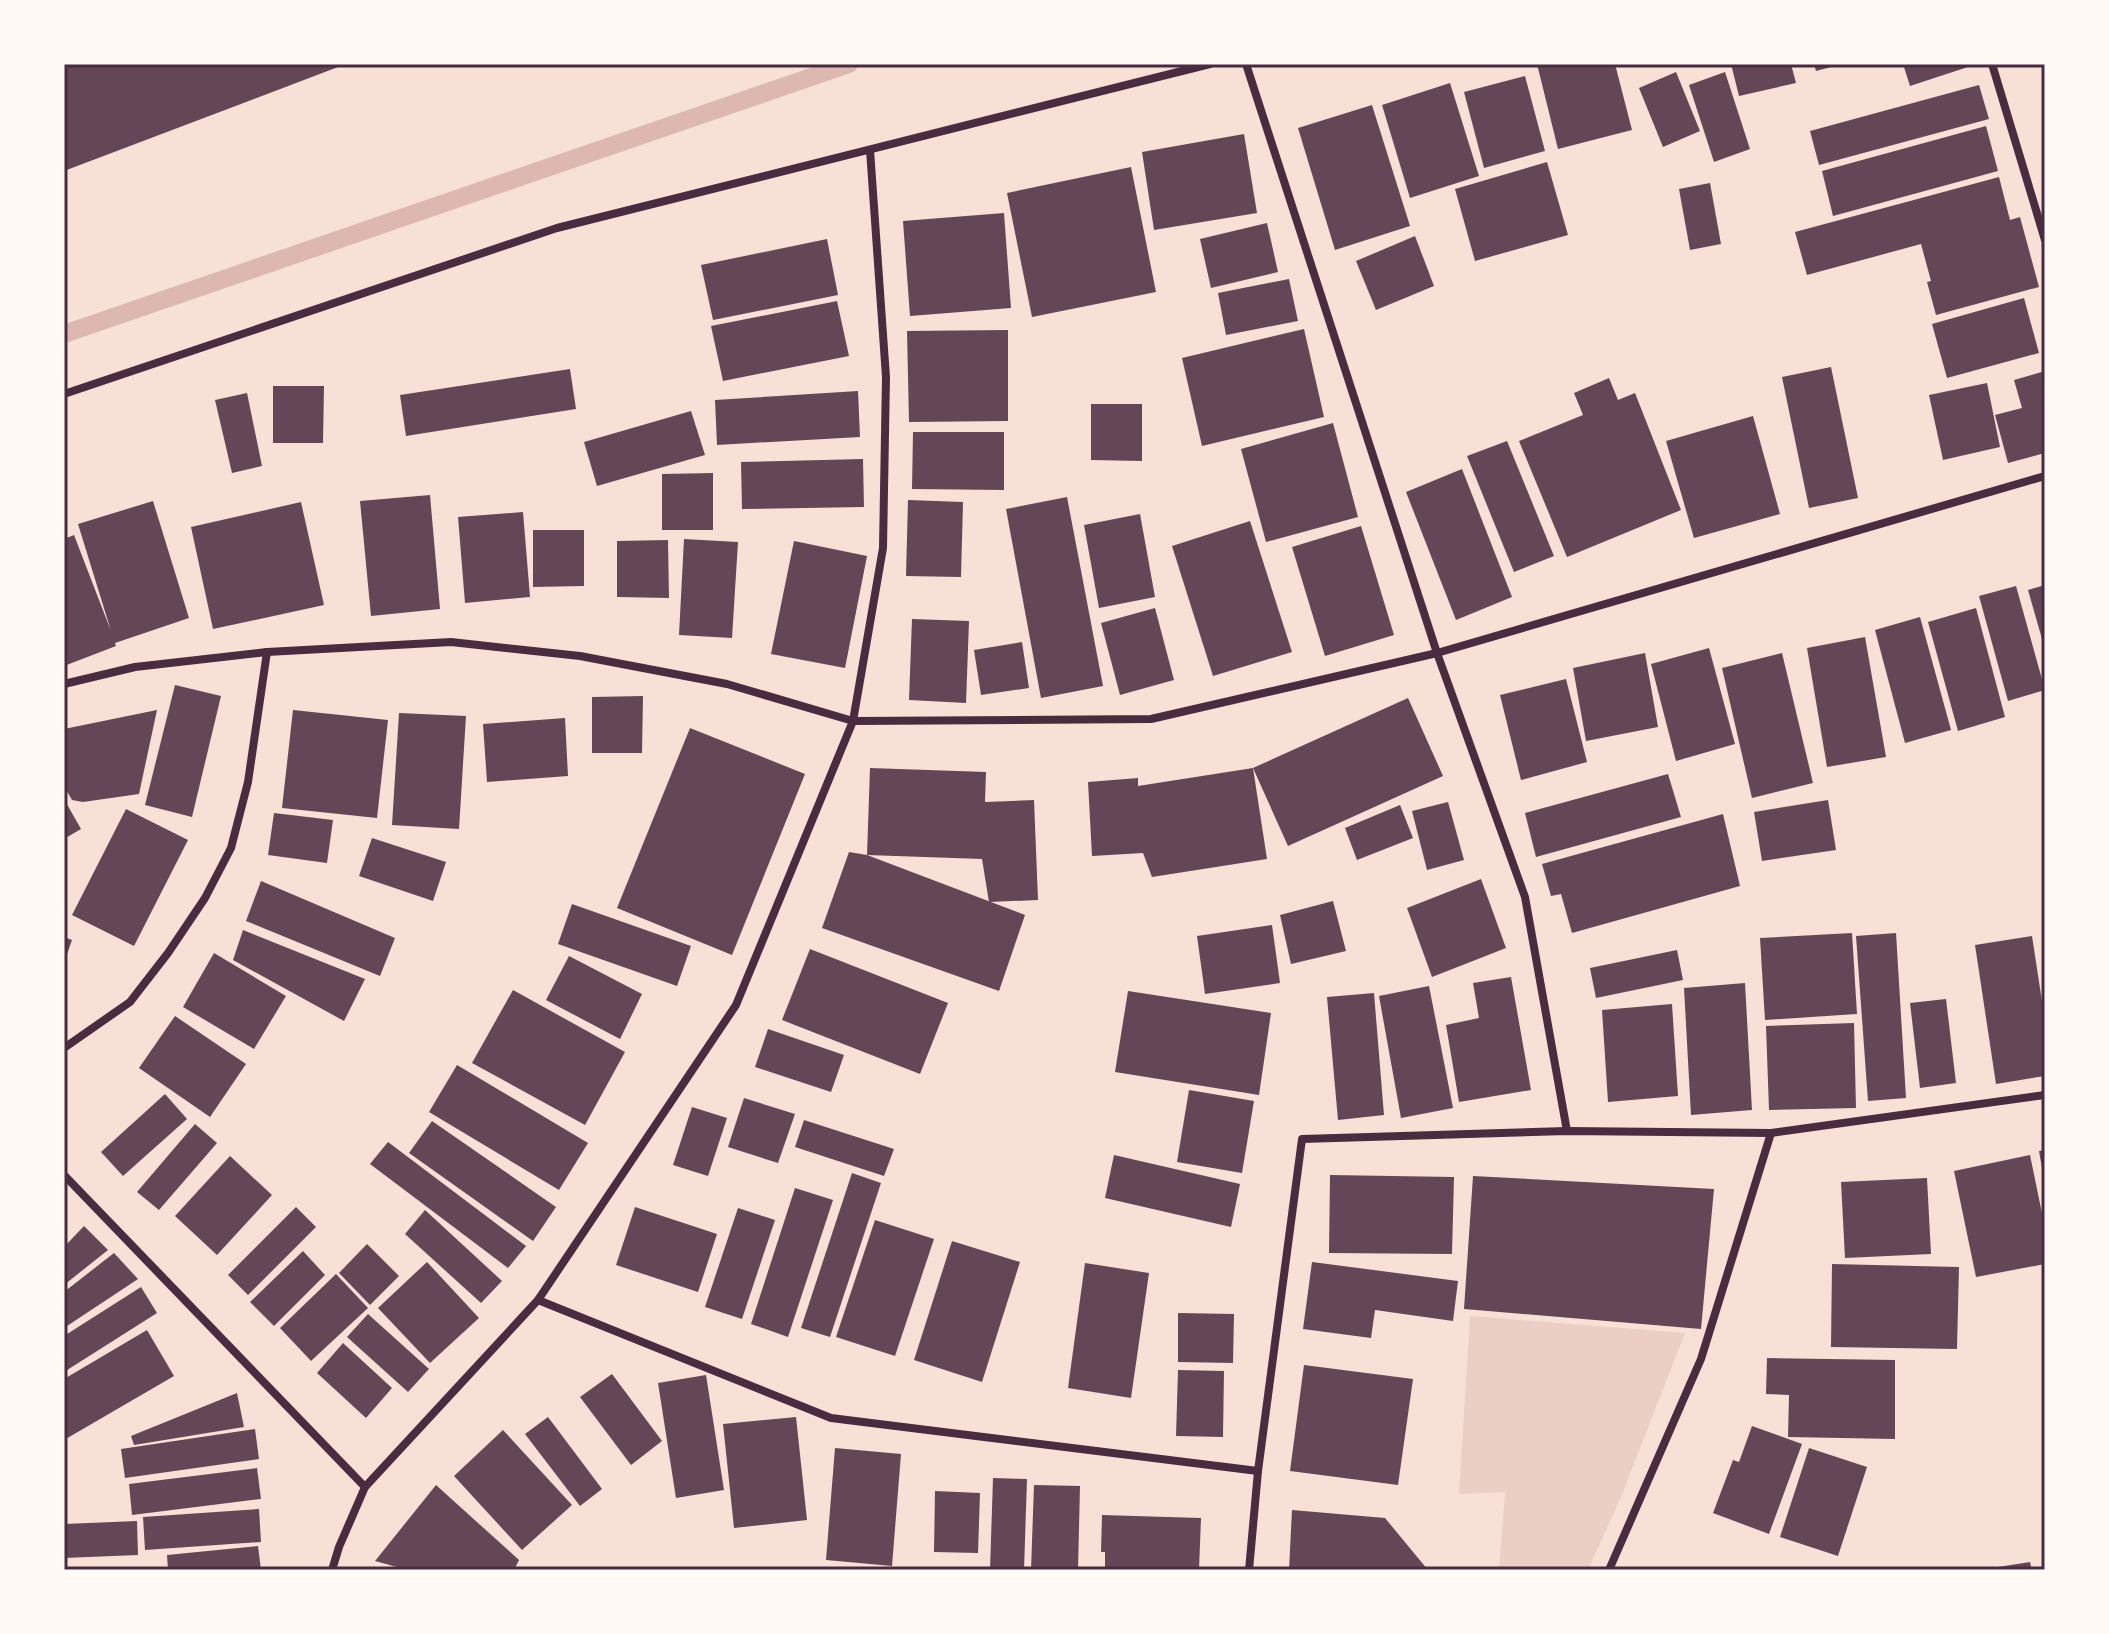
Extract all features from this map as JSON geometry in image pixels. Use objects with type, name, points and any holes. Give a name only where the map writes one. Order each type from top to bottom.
[{"type":"street","points":[[64,394],[557,228],[1210,64]]},
{"type":"street","points":[[1246,64],[1437,653],[1525,897],[1567,1131]]},
{"type":"street","points":[[1992,64],[2045,240]]},
{"type":"street","points":[[332,1570],[365,1487],[538,1300],[736,1005],[853,721],[883,548],[886,377],[870,150]]},
{"type":"street","points":[[64,684],[135,667],[267,652],[451,642],[580,656],[727,684],[853,721],[1151,719],[1437,653],[2045,476]]},
{"type":"street","points":[[64,1048],[130,1002],[168,953],[205,898],[225,861],[248,782],[267,652]]},
{"type":"street","points":[[1249,1570],[1258,1471],[1302,1139],[1567,1131],[1771,1133],[2045,1095]]},
{"type":"street","points":[[1609,1570],[1701,1359],[1771,1133]]},
{"type":"street","points":[[64,1175],[365,1487]]},
{"type":"street","points":[[538,1300],[831,1418],[1258,1471]]},
{"type":"shaded area","points":[[1470,1316],[1685,1333],[1621,1497],[1588,1570],[1499,1570],[1505,1492],[1459,1494]]},
{"type":"building","points":[[64,64],[346,64],[64,171]]},
{"type":"building","points":[[1537,64],[1615,64],[1632,130],[1558,149]]},
{"type":"building","points":[[1731,64],[1791,64],[1796,83],[1739,96]]},
{"type":"building","points":[[1814,64],[1839,64],[1839,65],[1816,71]]},
{"type":"building","points":[[1903,64],[1974,64],[1974,65],[1910,86]]},
{"type":"building","points":[[1676,72],[1700,131],[1663,147],[1639,88]]},
{"type":"building","points":[[1725,72],[1750,149],[1714,162],[1689,85]]},
{"type":"building","points":[[1525,76],[1545,151],[1484,168],[1464,92]]},
{"type":"building","points":[[1450,83],[1479,176],[1410,198],[1382,105]]},
{"type":"building","points":[[1979,85],[1989,119],[1819,165],[1810,131]]},
{"type":"building","points":[[1372,105],[1410,226],[1335,250],[1298,128]]},
{"type":"building","points":[[1986,126],[1998,171],[1833,216],[1822,171]]},
{"type":"building","points":[[1244,134],[1257,213],[1154,230],[1142,152]]},
{"type":"building","points":[[1547,162],[1568,235],[1475,261],[1455,189]]},
{"type":"building","points":[[1131,167],[1156,292],[1032,317],[1007,193]]},
{"type":"building","points":[[1999,177],[2010,220],[2020,217],[2039,287],[1936,315],[1921,244],[1807,275],[1795,232]]},
{"type":"building","points":[[1710,183],[1721,244],[1690,250],[1679,189]]},
{"type":"building","points":[[1004,213],[1011,308],[910,316],[903,221]]},
{"type":"building","points":[[1267,223],[1278,272],[1211,288],[1200,239]]},
{"type":"building","points":[[1415,236],[1434,286],[1376,310],[1356,261]]},
{"type":"building","points":[[827,239],[838,295],[713,320],[701,265]]},
{"type":"building","points":[[1289,279],[1298,321],[1226,335],[1218,293]]},
{"type":"building","points":[[2024,298],[2039,353],[1947,378],[1932,324]]},
{"type":"building","points":[[837,301],[849,356],[723,381],[711,326]]},
{"type":"building","points":[[1304,329],[1324,417],[1202,446],[1182,358]]},
{"type":"building","points":[[1008,330],[1008,421],[909,422],[907,331]]},
{"type":"building","points":[[1831,367],[1858,498],[1809,508],[1782,377]]},
{"type":"building","points":[[570,369],[576,409],[406,436],[400,395]]},
{"type":"building","points":[[2045,371],[2045,453],[2008,463],[1995,415],[2022,408],[2014,380]]},
{"type":"building","points":[[1609,378],[1618,400],[1635,393],[1681,510],[1567,557],[1519,441],[1583,415],[1574,393]]},
{"type":"building","points":[[1987,383],[2000,447],[1943,460],[1929,395]]},
{"type":"building","points":[[273,386],[324,386],[323,443],[273,443]]},
{"type":"building","points":[[858,391],[860,437],[717,445],[715,400]]},
{"type":"building","points":[[247,393],[262,466],[232,473],[215,400]]},
{"type":"building","points":[[1091,404],[1142,404],[1142,461],[1091,460]]},
{"type":"building","points":[[691,411],[705,455],[597,486],[584,442]]},
{"type":"building","points":[[1753,416],[1780,514],[1694,538],[1666,441]]},
{"type":"building","points":[[1333,423],[1358,517],[1266,542],[1241,449]]},
{"type":"building","points":[[913,432],[1004,432],[1004,490],[912,489]]},
{"type":"building","points":[[1507,441],[1554,556],[1514,572],[1467,456]]},
{"type":"building","points":[[863,459],[864,507],[742,509],[741,462]]},
{"type":"building","points":[[1462,469],[1512,597],[1456,620],[1406,492]]},
{"type":"building","points":[[713,473],[713,530],[662,530],[662,474]]},
{"type":"building","points":[[430,495],[440,609],[371,616],[360,501]]},
{"type":"building","points":[[1067,497],[1103,686],[1041,698],[1006,509]]},
{"type":"building","points":[[908,500],[963,502],[961,577],[906,576]]},
{"type":"building","points":[[153,501],[189,618],[115,643],[116,646],[64,666],[64,539],[74,535],[111,631],[78,524]]},
{"type":"building","points":[[301,502],[324,605],[213,629],[191,527]]},
{"type":"building","points":[[523,512],[530,597],[465,603],[458,517]]},
{"type":"building","points":[[1140,514],[1155,597],[1099,608],[1084,525]]},
{"type":"building","points":[[1250,521],[1292,652],[1213,676],[1172,546]]},
{"type":"building","points":[[1361,526],[1394,635],[1325,656],[1292,547]]},
{"type":"building","points":[[533,530],[584,530],[584,586],[533,587]]},
{"type":"building","points":[[684,539],[738,542],[732,638],[679,635]]},
{"type":"building","points":[[668,540],[669,598],[617,597],[617,541]]},
{"type":"building","points":[[794,541],[867,556],[845,668],[771,654]]},
{"type":"building","points":[[2045,585],[2045,646],[2044,646],[2028,590]]},
{"type":"building","points":[[2016,586],[2045,690],[2008,701],[1979,596]]},
{"type":"building","points":[[1155,608],[1174,680],[1120,695],[1101,623]]},
{"type":"building","points":[[1976,608],[2005,717],[1958,731],[1928,622]]},
{"type":"building","points":[[1920,617],[1951,730],[1905,743],[1875,630]]},
{"type":"building","points":[[912,619],[969,621],[966,703],[909,700]]},
{"type":"building","points":[[1865,637],[1886,757],[1827,767],[1807,648]]},
{"type":"building","points":[[1022,642],[1029,688],[981,695],[974,650]]},
{"type":"building","points":[[1709,648],[1735,744],[1676,761],[1651,664]]},
{"type":"building","points":[[1645,653],[1658,727],[1586,741],[1573,668]]},
{"type":"building","points":[[1782,653],[1813,783],[1752,798],[1722,668]]},
{"type":"building","points":[[1566,679],[1587,762],[1521,780],[1500,695]]},
{"type":"building","points":[[175,685],[221,696],[192,817],[145,805]]},
{"type":"building","points":[[643,696],[642,753],[592,753],[592,697]]},
{"type":"building","points":[[1408,698],[1443,776],[1288,846],[1253,768]]},
{"type":"building","points":[[157,710],[139,794],[83,802],[72,800],[64,786],[64,729]]},
{"type":"building","points":[[293,710],[388,720],[377,818],[282,808]]},
{"type":"building","points":[[399,713],[466,716],[459,829],[392,825]]},
{"type":"building","points":[[565,718],[568,776],[487,782],[483,724]]},
{"type":"building","points":[[690,728],[805,774],[732,955],[617,908]]},
{"type":"building","points":[[870,768],[986,772],[985,802],[1034,800],[1038,900],[989,902],[982,859],[867,855]]},
{"type":"building","points":[[1253,768],[1267,859],[1152,877],[1143,853],[1092,856],[1088,782],[1138,778],[1138,786]]},
{"type":"building","points":[[1668,774],[1681,817],[1536,857],[1525,813]]},
{"type":"building","points":[[64,799],[81,829],[64,839]]},
{"type":"building","points":[[1828,800],[1836,850],[1762,861],[1754,812]]},
{"type":"building","points":[[1448,802],[1464,860],[1427,870],[1412,811]]},
{"type":"building","points":[[1400,805],[1413,838],[1357,860],[1345,828]]},
{"type":"building","points":[[126,809],[188,840],[134,946],[72,915]]},
{"type":"building","points":[[274,813],[333,820],[327,863],[268,855]]},
{"type":"building","points":[[1723,814],[1740,886],[1572,933],[1561,894],[1551,896],[1542,864]]},
{"type":"building","points":[[372,838],[446,862],[433,901],[359,876]]},
{"type":"building","points":[[849,852],[867,855],[1025,915],[999,991],[822,928]]},
{"type":"building","points":[[1481,879],[1506,948],[1432,977],[1407,908]]},
{"type":"building","points":[[261,881],[395,938],[380,976],[246,921]]},
{"type":"building","points":[[1333,901],[1346,951],[1291,964],[1280,915]]},
{"type":"building","points":[[572,904],[691,946],[677,986],[558,944]]},
{"type":"building","points":[[1272,925],[1280,983],[1205,994],[1197,936]]},
{"type":"building","points":[[243,930],[365,979],[344,1021],[233,960]]},
{"type":"building","points":[[1852,933],[1857,1014],[1765,1020],[1760,938]]},
{"type":"building","points":[[1896,933],[1906,1098],[1868,1101],[1856,936]]},
{"type":"building","points":[[2032,936],[2045,1021],[2045,1076],[1996,1084],[1975,945]]},
{"type":"building","points":[[64,937],[72,940],[64,963]]},
{"type":"building","points":[[810,949],[948,1003],[920,1074],[782,1020]]},
{"type":"building","points":[[1677,950],[1683,980],[1596,998],[1590,968]]},
{"type":"building","points":[[214,953],[286,996],[254,1049],[183,1007]]},
{"type":"building","points":[[569,956],[642,994],[620,1039],[546,1000]]},
{"type":"building","points":[[1511,977],[1531,1090],[1459,1102],[1446,1025],[1479,1018],[1473,983]]},
{"type":"building","points":[[1745,983],[1752,1110],[1691,1115],[1684,988]]},
{"type":"building","points":[[1429,986],[1453,1108],[1401,1118],[1379,996]]},
{"type":"building","points":[[513,990],[625,1052],[585,1125],[472,1063]]},
{"type":"building","points":[[1128,991],[1271,1013],[1259,1095],[1115,1072]]},
{"type":"building","points":[[1374,993],[1384,1115],[1338,1120],[1327,997]]},
{"type":"building","points":[[1946,999],[1956,1083],[1920,1088],[1910,1003]]},
{"type":"building","points":[[1672,1004],[1678,1096],[1608,1102],[1602,1010]]},
{"type":"building","points":[[175,1016],[246,1064],[210,1117],[139,1068]]},
{"type":"building","points":[[1854,1023],[1856,1108],[1769,1110],[1766,1026]]},
{"type":"building","points":[[768,1029],[844,1055],[831,1092],[755,1067]]},
{"type":"building","points":[[457,1065],[588,1143],[559,1190],[429,1112]]},
{"type":"building","points":[[1189,1090],[1254,1101],[1242,1173],[1177,1162]]},
{"type":"building","points":[[165,1094],[187,1119],[123,1176],[101,1152]]},
{"type":"building","points":[[744,1098],[795,1114],[778,1163],[728,1147]]},
{"type":"building","points":[[692,1107],[727,1118],[708,1176],[673,1165]]},
{"type":"building","points":[[804,1120],[894,1149],[884,1176],[795,1147]]},
{"type":"building","points":[[432,1121],[556,1207],[533,1241],[409,1153]]},
{"type":"building","points":[[195,1124],[217,1143],[159,1210],[137,1192]]},
{"type":"building","points":[[388,1142],[526,1246],[508,1268],[370,1164]]},
{"type":"building","points":[[2045,1150],[2045,1174],[2043,1174],[2039,1151]]},
{"type":"building","points":[[1114,1155],[1240,1184],[1231,1227],[1105,1198]]},
{"type":"building","points":[[2030,1155],[2045,1228],[2045,1264],[1976,1277],[1954,1171]]},
{"type":"building","points":[[230,1156],[272,1195],[217,1255],[175,1216]]},
{"type":"building","points":[[852,1173],[881,1183],[830,1337],[801,1328]]},
{"type":"building","points":[[1330,1175],[1454,1177],[1452,1254],[1329,1253]]},
{"type":"building","points":[[1473,1176],[1714,1189],[1701,1329],[1464,1309]]},
{"type":"building","points":[[1927,1178],[1931,1254],[1845,1258],[1841,1182]]},
{"type":"building","points":[[795,1188],[833,1200],[788,1337],[751,1324]]},
{"type":"building","points":[[296,1207],[316,1227],[248,1295],[228,1275]]},
{"type":"building","points":[[635,1207],[717,1234],[698,1292],[616,1265]]},
{"type":"building","points":[[738,1208],[775,1220],[742,1319],[705,1307]]},
{"type":"building","points":[[425,1210],[502,1281],[481,1303],[405,1234]]},
{"type":"building","points":[[875,1220],[934,1239],[895,1356],[836,1337]]},
{"type":"building","points":[[84,1226],[108,1250],[64,1285],[64,1247]]},
{"type":"building","points":[[952,1241],[1020,1262],[982,1382],[914,1360]]},
{"type":"building","points":[[367,1244],[399,1276],[370,1305],[339,1273]]},
{"type":"building","points":[[303,1251],[325,1275],[274,1326],[250,1302]]},
{"type":"building","points":[[114,1253],[138,1279],[64,1328],[64,1292]]},
{"type":"building","points":[[427,1262],[479,1318],[430,1363],[378,1308]]},
{"type":"building","points":[[1312,1262],[1458,1281],[1453,1321],[1375,1310],[1371,1338],[1303,1329]]},
{"type":"building","points":[[1085,1263],[1149,1273],[1131,1398],[1068,1388]]},
{"type":"building","points":[[1832,1264],[1959,1267],[1957,1349],[1831,1347]]},
{"type":"building","points":[[336,1274],[368,1308],[311,1361],[280,1328]]},
{"type":"building","points":[[141,1287],[157,1313],[64,1372],[64,1336]]},
{"type":"building","points":[[1178,1313],[1234,1314],[1233,1363],[1178,1362]]},
{"type":"building","points":[[368,1314],[429,1369],[408,1392],[347,1337]]},
{"type":"building","points":[[147,1330],[174,1376],[64,1440],[64,1379]]},
{"type":"building","points":[[343,1343],[392,1388],[366,1418],[317,1373]]},
{"type":"building","points":[[1767,1358],[1895,1360],[1895,1439],[1788,1437],[1789,1395],[1766,1394]]},
{"type":"building","points":[[1304,1365],[1413,1379],[1398,1485],[1290,1471]]},
{"type":"building","points":[[1178,1370],[1224,1371],[1223,1437],[1176,1436]]},
{"type":"building","points":[[612,1374],[662,1441],[631,1465],[580,1397]]},
{"type":"building","points":[[706,1375],[724,1490],[676,1498],[658,1383]]},
{"type":"building","points":[[237,1393],[244,1427],[134,1445],[131,1436]]},
{"type":"building","points":[[548,1417],[602,1489],[580,1506],[525,1434]]},
{"type":"building","points":[[796,1417],[807,1520],[734,1528],[723,1424]]},
{"type":"building","points":[[1752,1426],[1802,1444],[1769,1534],[1713,1513],[1733,1460],[1739,1462]]},
{"type":"building","points":[[255,1429],[259,1459],[125,1478],[121,1449]]},
{"type":"building","points":[[503,1430],[572,1505],[522,1550],[454,1476]]},
{"type":"building","points":[[835,1448],[901,1454],[892,1566],[826,1560]]},
{"type":"building","points":[[1809,1448],[1867,1467],[1838,1556],[1780,1537]]},
{"type":"building","points":[[257,1468],[261,1499],[132,1515],[129,1484]]},
{"type":"building","points":[[993,1478],[1027,1479],[1024,1570],[990,1570]]},
{"type":"building","points":[[436,1485],[519,1560],[514,1570],[408,1570],[375,1561]]},
{"type":"building","points":[[1034,1485],[1080,1486],[1078,1570],[1031,1570]]},
{"type":"building","points":[[935,1491],[980,1493],[978,1553],[934,1552]]},
{"type":"building","points":[[259,1509],[261,1542],[145,1550],[143,1517]]},
{"type":"building","points":[[1292,1510],[1385,1518],[1428,1570],[1289,1570]]},
{"type":"building","points":[[1102,1515],[1201,1518],[1199,1570],[1105,1570],[1105,1552],[1101,1552]]},
{"type":"building","points":[[137,1521],[138,1555],[64,1558],[64,1524]]},
{"type":"building","points":[[258,1546],[261,1570],[168,1570],[167,1555]]},
{"type":"building","points":[[2030,1562],[2032,1570],[1999,1570],[1998,1567]]},
{"type":"waterway","points":[[64,334],[849,64]]}]
